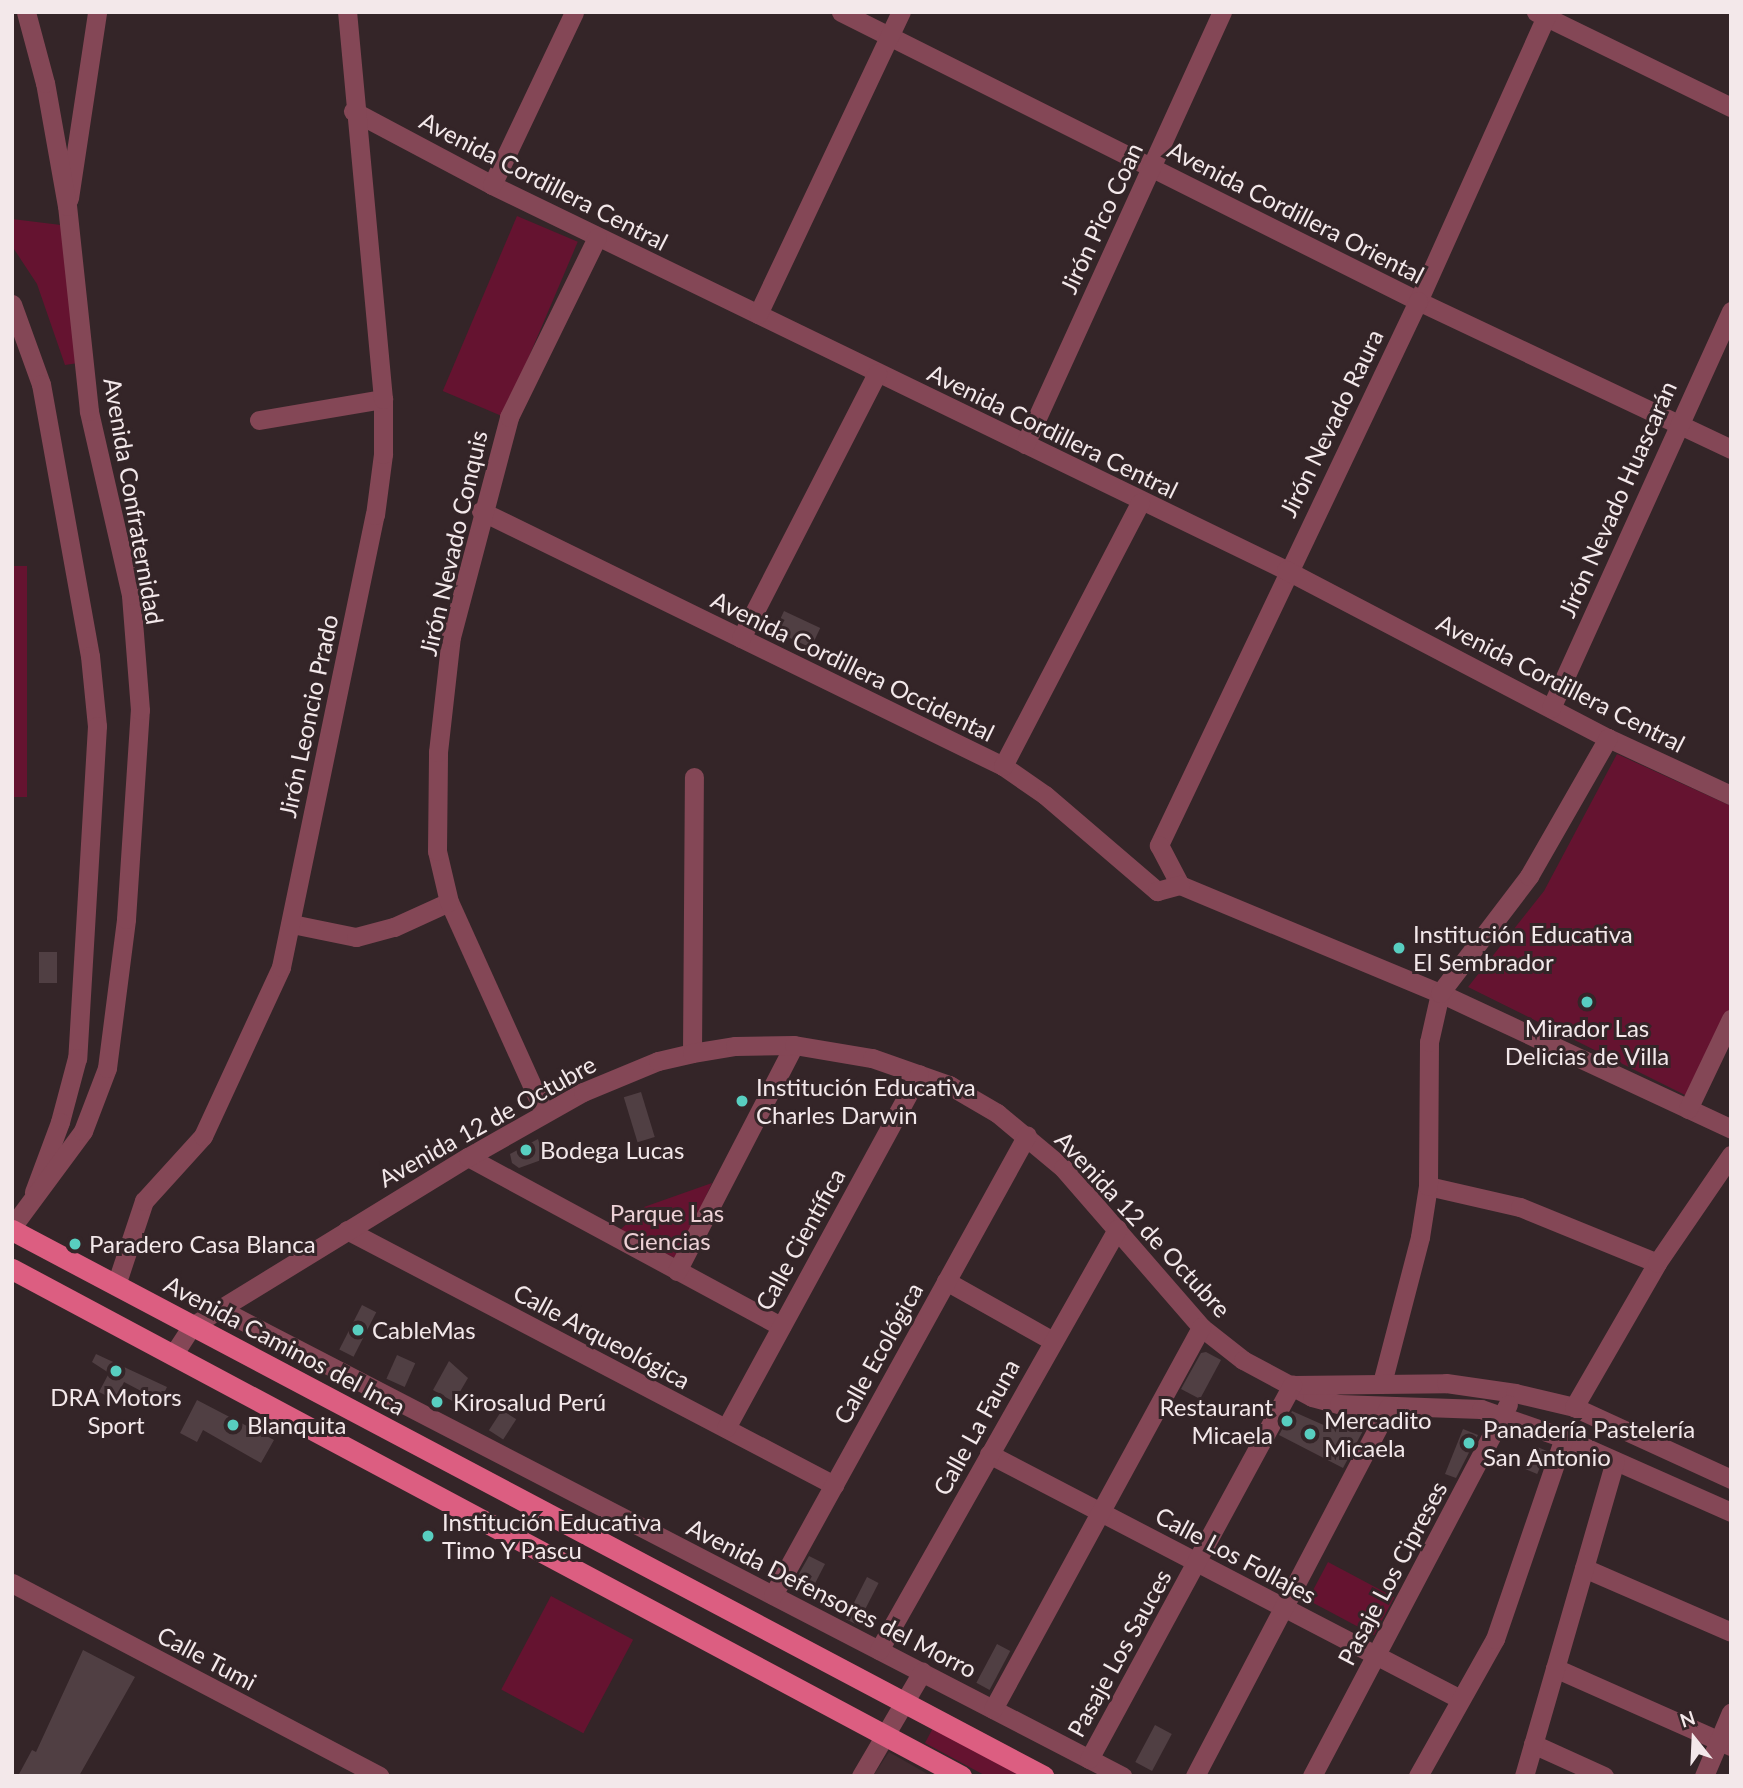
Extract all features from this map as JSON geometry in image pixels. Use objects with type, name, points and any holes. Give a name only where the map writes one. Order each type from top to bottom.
[{"type":"main road","name":"Avenida Caminos del Inca","points":[[12,1229],[1043,1776]]},
{"type":"main road","points":[[12,1269],[961,1776]]},
{"type":"street","name":"Avenida Confraternidad","points":[[12,1229],[83,1131],[107,1068],[126,919],[140,710],[131,595],[89,411],[67,206],[45,83],[26,12]]},
{"type":"street","points":[[67,206],[78,164],[97,12]]},
{"type":"street","name":"Jirón Leoncio Prado","points":[[116,1285],[144,1201],[159,1179],[204,1136],[281,967],[375,515],[383,454],[383,399],[353,111],[347,12]]},
{"type":"street","points":[[492,186],[574,12]]},
{"type":"street","name":"Avenida Cordillera Oriental","points":[[841,12],[1418,301],[1731,449]]},
{"type":"street","points":[[758,314],[901,12]]},
{"type":"street","name":"Jirón Pico Coan","points":[[1025,444],[1222,12]]},
{"type":"street","points":[[1543,14],[1731,107]]},
{"type":"street","name":"Jirón Nevado Raura","points":[[1180,885],[1161,854],[1163,835],[1286,570],[1418,301],[1543,14]]},
{"type":"street","name":"Avenida Cordillera Central","points":[[353,111],[492,186],[1025,444],[1140,503],[1286,570],[1608,738],[1731,795]]},
{"type":"street","name":"Jirón Nevado Conquis","points":[[544,1112],[449,902],[437,851],[438,752],[451,637],[481,510],[509,417],[597,237]]},
{"type":"street","name":"Jirón Nevado Huascarán","points":[[1550,708],[1677,422],[1731,311]]},
{"type":"street","points":[[15,313],[41,384],[90,656],[97,726],[89,915],[77,1059],[60,1122],[29,1204]]},
{"type":"street","points":[[741,638],[877,373]]},
{"type":"street","points":[[259,420],[383,399]]},
{"type":"street","points":[[1003,766],[1140,503]]},
{"type":"street","name":"Avenida Cordillera Occidental","points":[[481,510],[1003,766],[1045,795],[1157,891],[1180,885],[1440,993],[1731,1129]]},
{"type":"street","points":[[1382,1383],[1420,1237],[1428,1186],[1429,1042],[1440,993],[1529,876],[1608,738]]},
{"type":"street","points":[[692,1053],[694,777]]},
{"type":"street","points":[[292,924],[356,937],[394,927],[449,902]]},
{"type":"street","points":[[1688,1109],[1731,1019]]},
{"type":"street","points":[[677,1271],[794,1045]]},
{"type":"street","name":"Avenida 12 de Octubre","points":[[173,1354],[192,1326],[544,1112],[619,1075],[692,1053],[794,1045],[873,1058],[970,1096],[1027,1135],[1117,1228],[1201,1327],[1242,1360],[1325,1402],[1446,1406],[1502,1416],[1564,1438],[1731,1512]]},
{"type":"street","name":"Calle Científica","points":[[726,1428],[919,1074]]},
{"type":"street","name":"Calle Ecológica","points":[[773,1595],[1027,1135]]},
{"type":"street","points":[[1573,1407],[1657,1263],[1731,1156]]},
{"type":"street","points":[[468,1157],[781,1326]]},
{"type":"street","points":[[1428,1186],[1520,1207],[1657,1263]]},
{"type":"street","name":"Calle La Fauna","points":[[879,1650],[1117,1228]]},
{"type":"street","name":"Calle Arqueológica","points":[[347,1230],[834,1485]]},
{"type":"street","points":[[946,1281],[1053,1341]]},
{"type":"street","name":"Avenida Defensores del Morro","points":[[220,1310],[1122,1776]]},
{"type":"street","points":[[993,1709],[1201,1327]]},
{"type":"street","name":"Avenida 12 de Octubre","points":[[1292,1385],[1446,1383],[1515,1392],[1573,1407],[1731,1479]]},
{"type":"street","name":"Pasaje Los Sauces","points":[[1089,1759],[1292,1385]]},
{"type":"street","name":"Pasaje Los Cipreses","points":[[1312,1776],[1515,1392]]},
{"type":"street","points":[[1195,1776],[1389,1406]]},
{"type":"street","points":[[1418,1776],[1495,1639],[1564,1438]]},
{"type":"street","name":"Calle Los Follajes","points":[[989,1454],[1460,1699]]},
{"type":"street","points":[[1524,1776],[1615,1461]]},
{"type":"street","points":[[1584,1568],[1731,1633]]},
{"type":"street","name":"Calle Tumi","points":[[12,1583],[379,1776]]},
{"type":"street","points":[[1555,1668],[1725,1743]]},
{"type":"street","points":[[861,1776],[922,1672]]},
{"type":"street","points":[[1704,1776],[1725,1743],[1731,1712]]},
{"type":"street","points":[[1533,1744],[1604,1776]]},
{"type":"shaded area","points":[[889,1752],[931,1776],[873,1776]]},
{"type":"green space","points":[[517,216],[578,242],[504,417],[443,391]]},
{"type":"green space","points":[[12,219],[61,225],[78,363],[65,365],[37,284],[12,246]]},
{"type":"green space","points":[[12,566],[27,566],[27,797],[12,797]]},
{"type":"green space","points":[[1617,754],[1731,806],[1731,1006],[1687,1096],[1468,987],[1544,891]]},
{"type":"green space","name":"Parque Las Ciencias","points":[[712,1183],[677,1259],[620,1230],[644,1207]]},
{"type":"green space","points":[[1328,1562],[1394,1597],[1374,1635],[1308,1600]]},
{"type":"green space","points":[[551,1596],[633,1640],[583,1733],[501,1690]]},
{"type":"green space","points":[[934,1726],[1028,1776],[986,1776],[925,1743]]},
{"type":"building","points":[[784,611],[820,628],[811,648],[775,631]]},
{"type":"building","points":[[39,952],[57,952],[57,983],[39,983]]},
{"type":"building","points":[[641,1092],[655,1137],[638,1142],[624,1097]]},
{"type":"building","points":[[538,1139],[544,1159],[519,1168],[512,1163],[510,1154]]},
{"type":"building","name":"CableMas","points":[[362,1305],[376,1312],[354,1357],[339,1350]]},
{"type":"building","points":[[1206,1352],[1221,1360],[1200,1399],[1181,1389],[1201,1353]]},
{"type":"building","points":[[96,1354],[167,1387],[160,1401],[124,1382],[115,1400],[99,1392],[109,1373],[92,1362]]},
{"type":"building","points":[[397,1355],[415,1363],[405,1387],[386,1379]]},
{"type":"building","points":[[449,1361],[468,1378],[454,1402],[433,1390]]},
{"type":"building","points":[[197,1400],[274,1440],[261,1463],[203,1430],[197,1442],[180,1433]]},
{"type":"building","points":[[502,1410],[516,1419],[503,1439],[489,1430]]},
{"type":"building","points":[[1292,1411],[1328,1427],[1331,1422],[1364,1429],[1343,1468],[1279,1435]]},
{"type":"building","points":[[1463,1429],[1478,1435],[1456,1478],[1445,1474]]},
{"type":"building","points":[[1535,1446],[1547,1451],[1537,1474],[1525,1469]]},
{"type":"building","points":[[809,1556],[825,1564],[809,1595],[798,1589],[796,1579]]},
{"type":"building","points":[[867,1577],[879,1583],[857,1625],[846,1619]]},
{"type":"building","points":[[997,1644],[1010,1651],[990,1690],[976,1683]]},
{"type":"building","points":[[83,1650],[135,1677],[79,1776],[18,1776],[32,1750],[36,1752]]},
{"type":"building","points":[[1155,1725],[1172,1734],[1152,1771],[1135,1762]]},
{"type":"place","name":"Institución Educativa El Sembrador","points":[[1399,948]]},
{"type":"place","name":"Mirador Las Delicias de Villa","points":[[1587,1002]]},
{"type":"place","name":"Institución Educativa Charles Darwin","points":[[742,1101]]},
{"type":"place","name":"Bodega Lucas","points":[[526,1150]]},
{"type":"place","name":"Paradero Casa Blanca","points":[[75,1244]]},
{"type":"place","name":"CableMas","points":[[358,1330]]},
{"type":"place","name":"DRA Motors Sport","points":[[116,1371]]},
{"type":"place","name":"Kirosalud Perú","points":[[437,1402]]},
{"type":"place","name":"Restaurant Micaela","points":[[1287,1421]]},
{"type":"place","name":"Blanquita","points":[[233,1425]]},
{"type":"place","name":"Mercadito Micaela","points":[[1310,1434]]},
{"type":"place","name":"Panadería Pastelería San Antonio","points":[[1469,1443]]},
{"type":"place","name":"Institución Educativa Timo Y Pascu","points":[[428,1536]]}]
